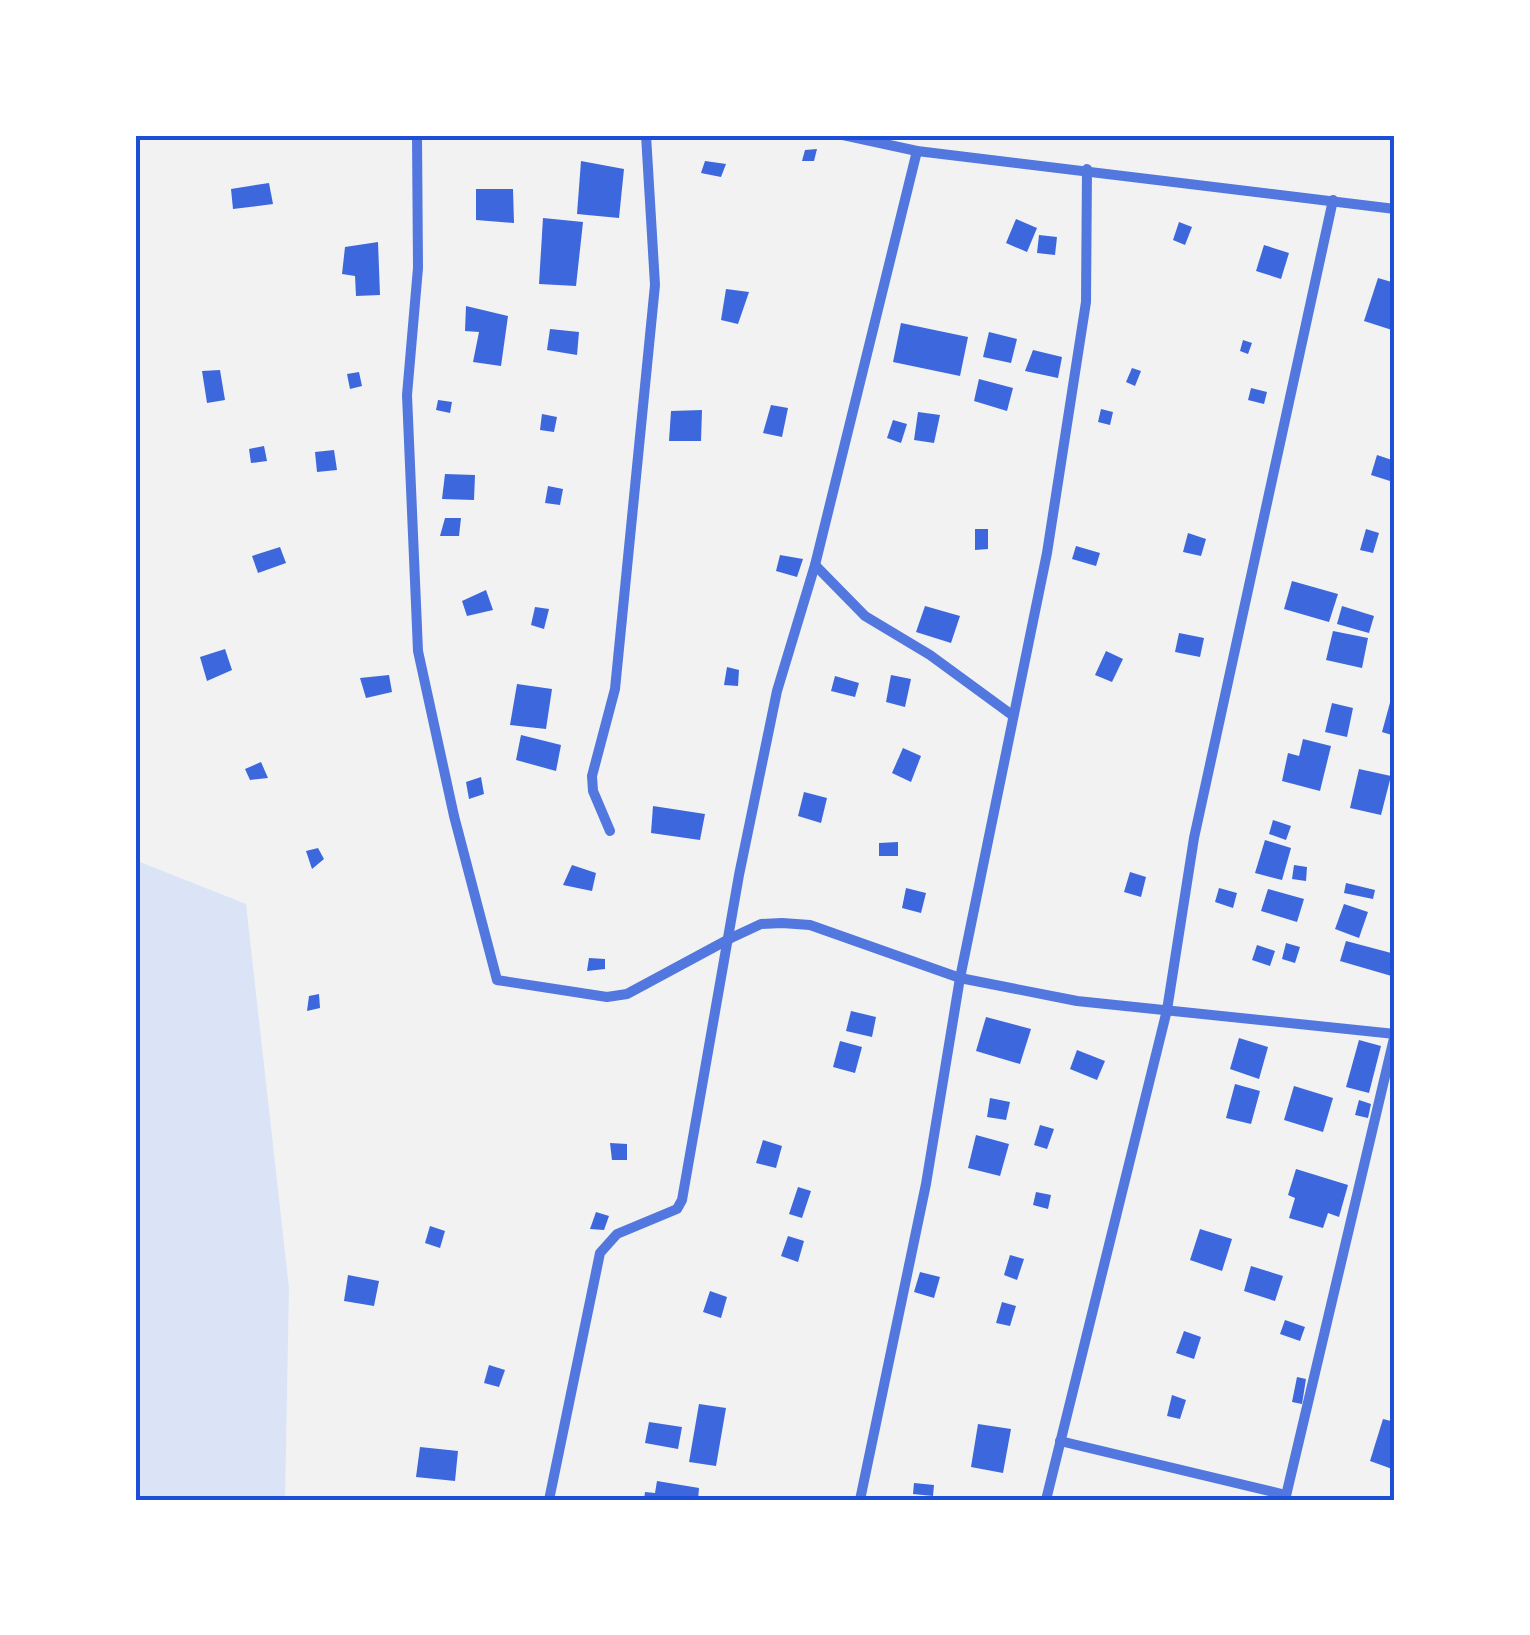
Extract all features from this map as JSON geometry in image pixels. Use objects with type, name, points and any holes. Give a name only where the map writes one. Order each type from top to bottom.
[{"type":"street","points":[[417,135],[418,268],[407,395],[418,651],[454,816],[497,980],[607,998],[627,994],[761,924],[810,925],[960,978],[1077,1001],[1395,1034],[1286,1498],[1060,1442]]},
{"type":"street","points":[[610,832],[593,791],[592,776],[615,689],[655,285],[646,135]]},
{"type":"street","points":[[843,135],[917,151],[1395,209]]},
{"type":"street","points":[[548,1500],[600,1252],[617,1234],[677,1209],[682,1200],[731,938],[739,874],[776,691],[814,564],[917,151]]},
{"type":"street","points":[[860,1500],[926,1184],[960,978],[1047,553],[1086,302],[1087,169]]},
{"type":"street","points":[[1046,1500],[1167,1010],[1205,782],[1332,200]]},
{"type":"street","points":[[814,564],[865,616],[930,654],[1012,715]]},
{"type":"shaded area","points":[[135,860],[246,904],[289,1288],[285,1500],[135,1500]]},
{"type":"building","points":[[817,149],[814,161],[802,161],[805,150]]},
{"type":"building","points":[[581,161],[624,169],[619,218],[577,214]]},
{"type":"building","points":[[705,161],[726,164],[721,177],[701,173]]},
{"type":"building","points":[[269,183],[273,204],[233,209],[231,189]]},
{"type":"building","points":[[476,189],[513,189],[514,223],[476,220]]},
{"type":"building","points":[[543,218],[583,222],[576,286],[539,284]]},
{"type":"building","points":[[1016,219],[1037,228],[1027,252],[1006,243]]},
{"type":"building","points":[[1179,222],[1192,227],[1185,245],[1173,240]]},
{"type":"building","points":[[1039,235],[1057,237],[1055,255],[1037,253]]},
{"type":"building","points":[[378,242],[380,295],[356,296],[355,276],[342,274],[345,247]]},
{"type":"building","points":[[1264,245],[1289,253],[1281,279],[1256,271]]},
{"type":"building","points":[[1378,278],[1395,283],[1392,330],[1364,321]]},
{"type":"building","points":[[726,289],[749,292],[738,324],[721,320]]},
{"type":"building","points":[[466,306],[508,316],[501,366],[473,362],[479,332],[465,331]]},
{"type":"building","points":[[901,323],[968,337],[960,376],[893,362]]},
{"type":"building","points":[[550,329],[579,332],[577,355],[547,350]]},
{"type":"building","points":[[989,332],[1017,339],[1011,363],[983,357]]},
{"type":"building","points":[[1243,340],[1252,343],[1248,354],[1240,351]]},
{"type":"building","points":[[1033,350],[1062,357],[1058,378],[1025,371]]},
{"type":"building","points":[[1132,368],[1141,371],[1135,386],[1126,382]]},
{"type":"building","points":[[220,370],[225,400],[207,403],[202,371]]},
{"type":"building","points":[[359,372],[362,386],[350,389],[347,374]]},
{"type":"building","points":[[979,379],[1013,388],[1007,411],[974,401]]},
{"type":"building","points":[[1251,388],[1267,392],[1264,404],[1248,400]]},
{"type":"building","points":[[438,400],[452,402],[450,413],[436,410]]},
{"type":"building","points":[[771,405],[788,408],[782,437],[763,433]]},
{"type":"building","points":[[1101,409],[1113,412],[1110,425],[1098,422]]},
{"type":"building","points":[[702,410],[701,441],[669,441],[671,411]]},
{"type":"building","points":[[918,412],[940,415],[934,443],[914,440]]},
{"type":"building","points":[[542,414],[557,417],[554,432],[540,430]]},
{"type":"building","points":[[893,420],[907,424],[901,443],[887,438]]},
{"type":"building","points":[[264,446],[267,461],[251,463],[249,449]]},
{"type":"building","points":[[334,450],[337,470],[317,472],[315,452]]},
{"type":"building","points":[[1377,455],[1395,461],[1390,481],[1371,475]]},
{"type":"building","points":[[445,474],[475,475],[474,500],[442,499]]},
{"type":"building","points":[[548,486],[563,489],[560,505],[545,503]]},
{"type":"building","points":[[445,518],[461,518],[459,536],[440,536]]},
{"type":"building","points":[[975,529],[988,529],[988,549],[975,550]]},
{"type":"building","points":[[1366,529],[1379,533],[1373,553],[1360,550]]},
{"type":"building","points":[[1188,533],[1206,539],[1201,556],[1183,552]]},
{"type":"building","points":[[1076,546],[1100,553],[1096,566],[1072,559]]},
{"type":"building","points":[[280,547],[286,563],[258,573],[252,556]]},
{"type":"building","points":[[780,555],[803,559],[797,577],[776,571]]},
{"type":"building","points":[[1292,581],[1338,594],[1329,622],[1284,609]]},
{"type":"building","points":[[486,590],[493,610],[467,616],[462,601]]},
{"type":"building","points":[[925,606],[960,616],[951,643],[916,632]]},
{"type":"building","points":[[1342,606],[1374,616],[1369,633],[1337,624]]},
{"type":"building","points":[[535,607],[549,609],[544,629],[531,625]]},
{"type":"building","points":[[1333,631],[1368,638],[1362,668],[1326,660]]},
{"type":"building","points":[[1179,633],[1204,638],[1200,657],[1175,652]]},
{"type":"building","points":[[225,649],[232,670],[207,681],[200,657]]},
{"type":"building","points":[[1106,651],[1123,659],[1112,682],[1095,675]]},
{"type":"building","points":[[727,667],[739,670],[738,686],[724,685]]},
{"type":"building","points":[[389,675],[392,692],[366,698],[360,678]]},
{"type":"building","points":[[891,675],[911,679],[905,707],[886,702]]},
{"type":"building","points":[[835,676],[859,683],[855,697],[831,691]]},
{"type":"building","points":[[517,684],[552,689],[546,729],[510,725]]},
{"type":"building","points":[[1391,699],[1395,700],[1395,736],[1382,732]]},
{"type":"building","points":[[1332,703],[1353,708],[1347,737],[1325,732]]},
{"type":"building","points":[[521,735],[561,745],[556,771],[516,760]]},
{"type":"building","points":[[1303,739],[1331,746],[1320,791],[1282,781],[1288,753],[1299,756]]},
{"type":"building","points":[[903,748],[921,756],[911,782],[892,773]]},
{"type":"building","points":[[261,762],[268,778],[250,780],[245,769]]},
{"type":"building","points":[[1359,769],[1391,776],[1381,815],[1350,808]]},
{"type":"building","points":[[481,777],[484,794],[469,799],[466,782]]},
{"type":"building","points":[[804,792],[827,798],[821,823],[798,816]]},
{"type":"building","points":[[653,806],[705,814],[700,840],[651,833]]},
{"type":"building","points":[[1273,820],[1291,826],[1286,840],[1269,834]]},
{"type":"building","points":[[1265,840],[1291,848],[1282,880],[1255,873]]},
{"type":"building","points":[[898,842],[898,856],[879,856],[879,843]]},
{"type":"building","points":[[318,848],[324,859],[312,869],[306,851]]},
{"type":"building","points":[[572,865],[596,873],[592,891],[563,885]]},
{"type":"building","points":[[1294,865],[1307,867],[1306,881],[1292,879]]},
{"type":"building","points":[[1130,872],[1146,877],[1141,897],[1124,892]]},
{"type":"building","points":[[1346,883],[1375,890],[1373,899],[1344,893]]},
{"type":"building","points":[[906,888],[926,893],[921,913],[902,908]]},
{"type":"building","points":[[1219,888],[1237,893],[1233,908],[1215,902]]},
{"type":"building","points":[[1268,889],[1304,899],[1297,922],[1261,911]]},
{"type":"building","points":[[1344,904],[1368,912],[1359,938],[1335,929]]},
{"type":"building","points":[[1346,941],[1395,954],[1395,977],[1340,961]]},
{"type":"building","points":[[1286,943],[1300,947],[1295,963],[1282,959]]},
{"type":"building","points":[[1257,945],[1275,951],[1270,966],[1252,960]]},
{"type":"building","points":[[589,958],[605,959],[605,969],[587,971]]},
{"type":"building","points":[[319,994],[320,1008],[307,1011],[309,996]]},
{"type":"building","points":[[851,1011],[876,1017],[872,1037],[846,1031]]},
{"type":"building","points":[[986,1017],[1031,1029],[1020,1064],[976,1051]]},
{"type":"building","points":[[1239,1038],[1268,1047],[1259,1079],[1230,1069]]},
{"type":"building","points":[[1359,1040],[1381,1046],[1369,1093],[1346,1087]]},
{"type":"building","points":[[840,1041],[862,1047],[855,1073],[833,1067]]},
{"type":"building","points":[[1077,1050],[1105,1061],[1097,1080],[1070,1069]]},
{"type":"building","points":[[1235,1084],[1260,1091],[1251,1124],[1226,1118]]},
{"type":"building","points":[[1294,1086],[1333,1098],[1323,1132],[1284,1120]]},
{"type":"building","points":[[990,1098],[1010,1102],[1006,1120],[987,1117]]},
{"type":"building","points":[[1359,1100],[1371,1104],[1368,1118],[1355,1115]]},
{"type":"building","points":[[1040,1125],[1054,1129],[1047,1149],[1034,1145]]},
{"type":"building","points":[[976,1135],[1009,1144],[1000,1176],[968,1168]]},
{"type":"building","points":[[763,1140],[782,1146],[776,1168],[756,1163]]},
{"type":"building","points":[[610,1143],[627,1144],[627,1160],[612,1160]]},
{"type":"building","points":[[1296,1169],[1348,1185],[1339,1217],[1328,1213],[1323,1228],[1289,1218],[1295,1198],[1288,1195]]},
{"type":"building","points":[[798,1187],[811,1191],[802,1218],[789,1214]]},
{"type":"building","points":[[1036,1192],[1051,1195],[1048,1209],[1033,1205]]},
{"type":"building","points":[[596,1212],[609,1216],[604,1230],[590,1229]]},
{"type":"building","points":[[430,1226],[445,1231],[440,1248],[425,1243]]},
{"type":"building","points":[[1200,1229],[1232,1239],[1222,1271],[1190,1260]]},
{"type":"building","points":[[788,1236],[804,1241],[798,1262],[781,1256]]},
{"type":"building","points":[[1010,1255],[1024,1259],[1017,1280],[1004,1275]]},
{"type":"building","points":[[1251,1266],[1283,1276],[1275,1301],[1244,1291]]},
{"type":"building","points":[[920,1272],[940,1277],[934,1298],[914,1292]]},
{"type":"building","points":[[348,1275],[379,1281],[374,1306],[344,1301]]},
{"type":"building","points":[[710,1291],[727,1297],[721,1318],[703,1312]]},
{"type":"building","points":[[1002,1302],[1016,1306],[1010,1326],[996,1323]]},
{"type":"building","points":[[1285,1320],[1305,1327],[1300,1341],[1280,1334]]},
{"type":"building","points":[[1184,1331],[1201,1337],[1194,1359],[1176,1353]]},
{"type":"building","points":[[489,1365],[505,1370],[499,1387],[484,1383]]},
{"type":"building","points":[[1297,1377],[1306,1379],[1302,1404],[1292,1402]]},
{"type":"building","points":[[1172,1395],[1186,1400],[1180,1419],[1167,1416]]},
{"type":"building","points":[[699,1404],[726,1408],[716,1466],[689,1462]]},
{"type":"building","points":[[1383,1419],[1395,1422],[1395,1470],[1370,1461]]},
{"type":"building","points":[[649,1422],[682,1427],[678,1449],[645,1443]]},
{"type":"building","points":[[978,1424],[1011,1429],[1003,1473],[971,1467]]},
{"type":"building","points":[[420,1447],[458,1451],[455,1481],[416,1477]]},
{"type":"building","points":[[657,1481],[699,1488],[698,1500],[644,1500],[645,1492],[655,1493]]},
{"type":"building","points":[[914,1483],[934,1485],[933,1496],[913,1494]]}]
